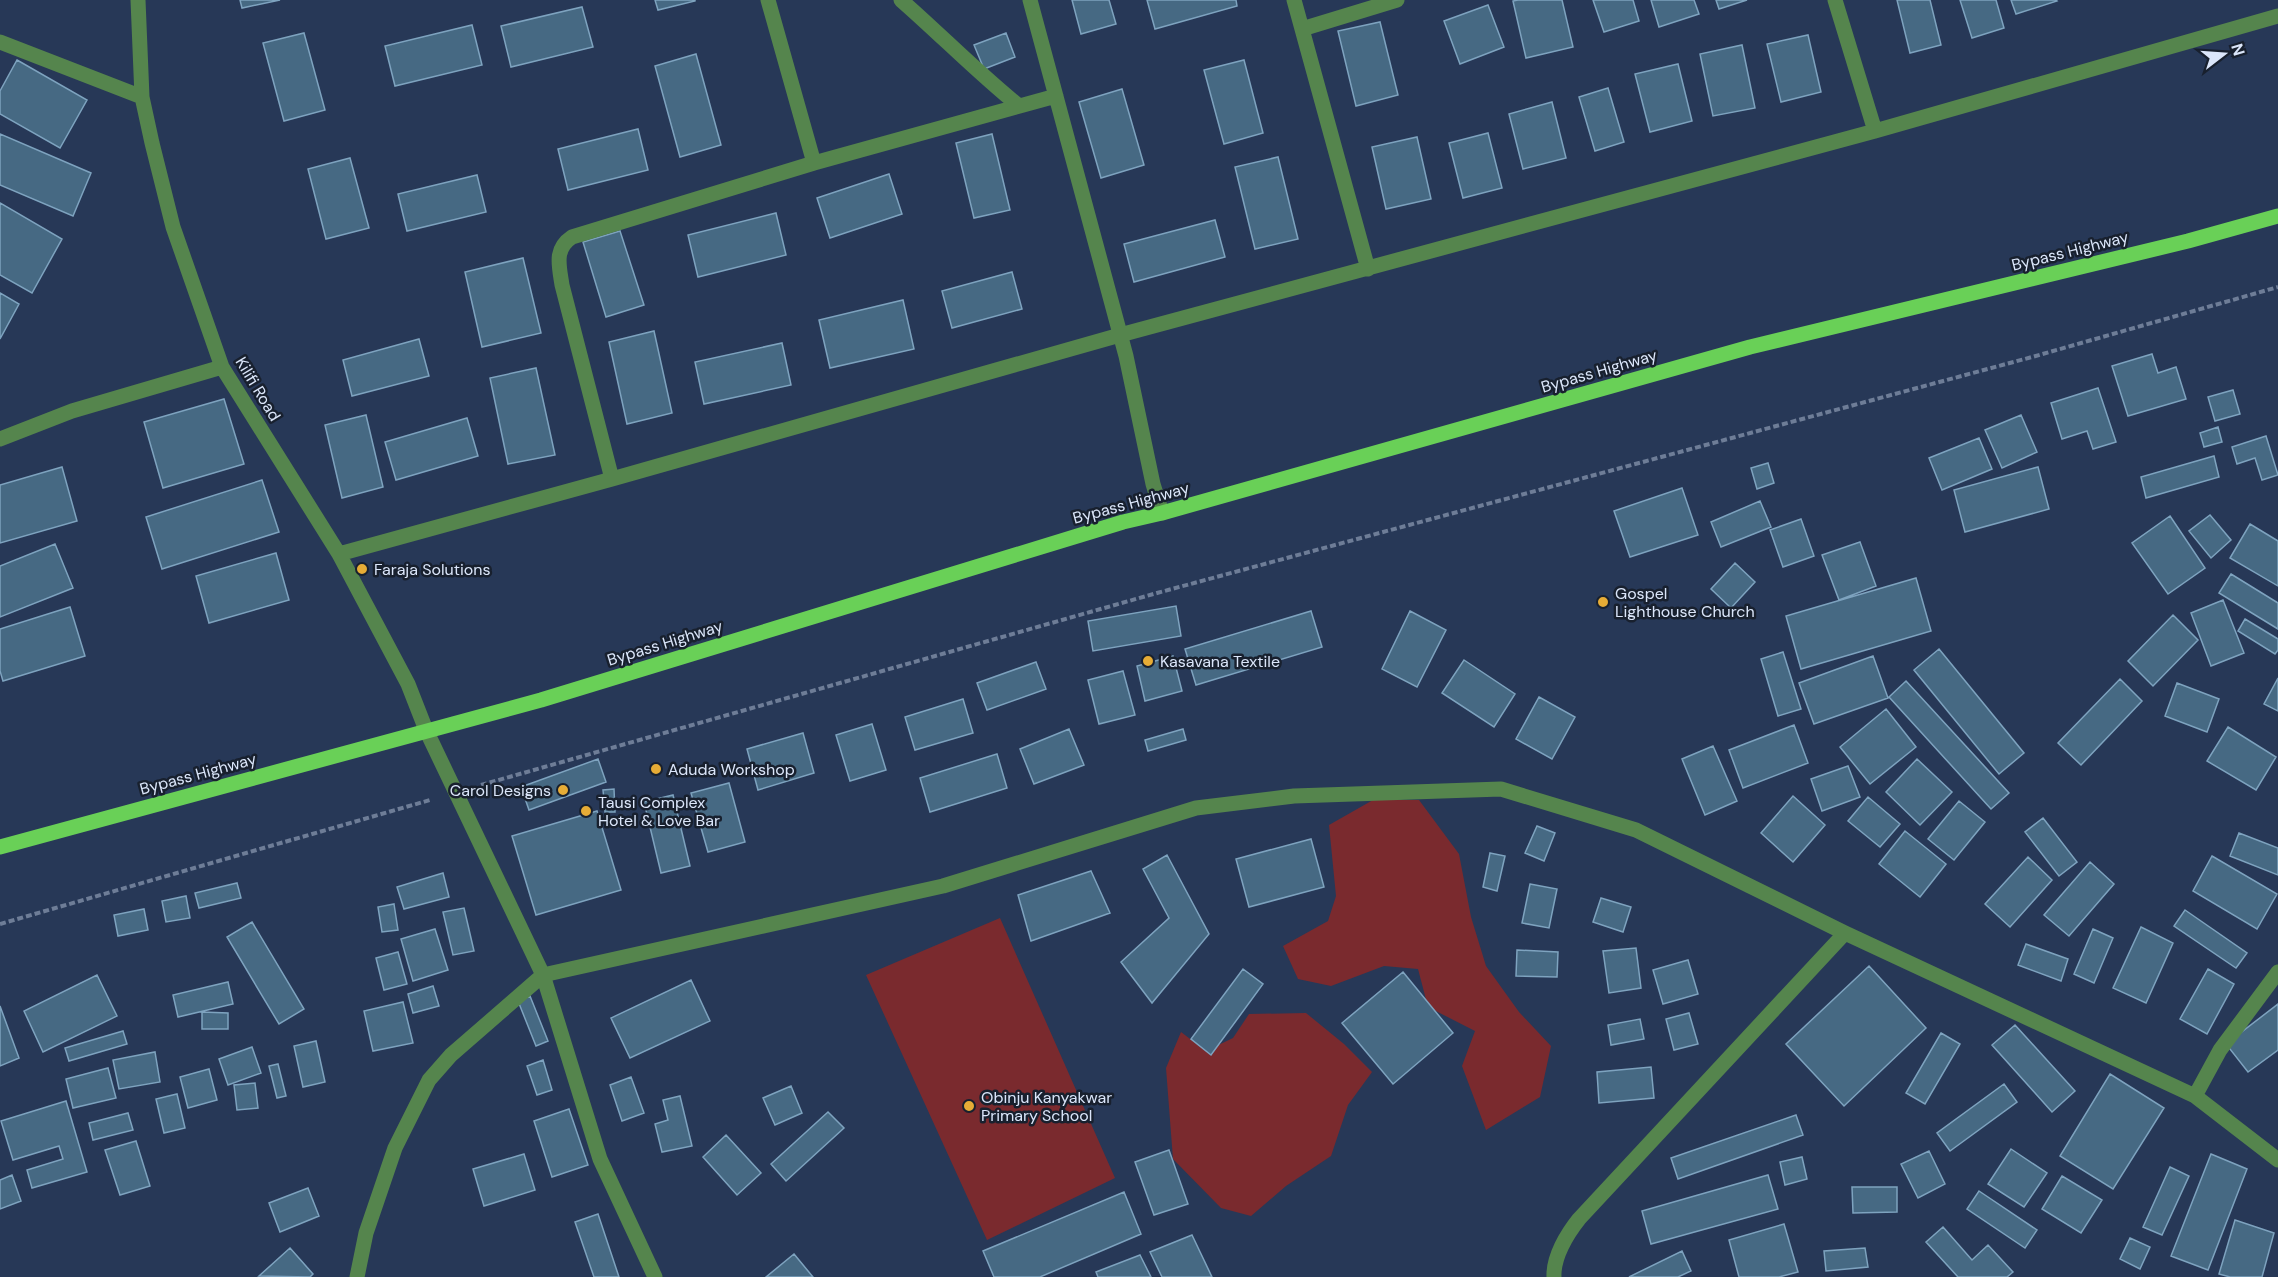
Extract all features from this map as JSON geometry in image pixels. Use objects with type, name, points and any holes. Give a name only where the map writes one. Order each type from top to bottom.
[{"type":"main road","name":"Bypass Highway","points":[[0,847],[541,700],[1123,522],[1162,513],[1750,347],[2188,241],[2278,216]]},
{"type":"street","name":"Kilifi Road","points":[[138,0],[142,97],[173,227],[222,367],[339,554],[408,684],[426,730],[543,975],[600,1159],[655,1277]]},
{"type":"street","points":[[768,0],[814,163]]},
{"type":"street","points":[[901,0],[960,52],[983,77],[1019,106]]},
{"type":"street","points":[[1030,0],[1120,335],[1153,484],[1162,513]]},
{"type":"street","points":[[1294,0],[1368,269]]},
{"type":"street","points":[[1302,29],[1397,0]]},
{"type":"street","points":[[1835,0],[1875,131]]},
{"type":"street","points":[[339,554],[1120,335],[1875,131],[2278,16]]},
{"type":"street","points":[[0,42],[142,97]]},
{"type":"street","points":[[612,479],[562,285],[560,254],[562,243],[572,237],[814,163],[1056,96]]},
{"type":"street","points":[[0,439],[72,411],[222,367]]},
{"type":"street","points":[[357,1277],[366,1233],[395,1148],[429,1080],[452,1055],[543,975],[943,886],[1196,808],[1294,796],[1501,789],[1636,830],[1845,933],[2195,1096],[2278,1160]]},
{"type":"street","points":[[1554,1277],[1553,1266],[1568,1232],[1845,933]]},
{"type":"street","points":[[2195,1096],[2220,1050],[2278,972]]},
{"type":"path","points":[[0,924],[1099,609],[2032,357],[2278,286]]},
{"type":"shaded area","points":[[1373,800],[1419,800],[1459,854],[1471,917],[1486,966],[1519,1012],[1551,1046],[1540,1097],[1486,1130],[1462,1066],[1475,1031],[1428,1007],[1418,969],[1384,966],[1331,986],[1298,979],[1283,946],[1328,921],[1336,896],[1329,825]]},
{"type":"shaded area","points":[[1000,918],[1115,1178],[987,1240],[866,975]]},
{"type":"shaded area","points":[[1306,1013],[1344,1044],[1372,1072],[1348,1105],[1331,1156],[1286,1186],[1251,1216],[1221,1208],[1173,1159],[1166,1068],[1181,1032],[1206,1051],[1233,1038],[1249,1014]]},
{"type":"building","points":[[240,0],[280,0],[242,8]]},
{"type":"building","points":[[655,0],[695,0],[695,1],[658,10]]},
{"type":"building","points":[[1072,0],[1109,0],[1116,24],[1081,34]]},
{"type":"building","points":[[1147,0],[1236,0],[1237,6],[1155,29]]},
{"type":"building","points":[[1562,0],[1573,47],[1526,58],[1513,1]]},
{"type":"building","points":[[1593,0],[1633,0],[1639,21],[1604,32]]},
{"type":"building","points":[[1651,0],[1694,0],[1699,14],[1659,27]]},
{"type":"building","points":[[1716,0],[1747,0],[1719,9]]},
{"type":"building","points":[[1897,0],[1930,0],[1941,45],[1910,53]]},
{"type":"building","points":[[1960,0],[1996,0],[2004,28],[1972,38]]},
{"type":"building","points":[[2011,0],[2056,0],[2057,1],[2016,14]]},
{"type":"building","points":[[1488,5],[1504,47],[1460,64],[1444,21]]},
{"type":"building","points":[[582,7],[593,47],[511,67],[501,26]]},
{"type":"building","points":[[1380,22],[1398,95],[1356,106],[1338,31]]},
{"type":"building","points":[[472,25],[482,65],[395,86],[385,46]]},
{"type":"building","points":[[304,33],[325,110],[284,121],[263,43]]},
{"type":"building","points":[[1006,33],[1015,57],[984,69],[974,45]]},
{"type":"building","points":[[1808,35],[1821,92],[1781,102],[1767,44]]},
{"type":"building","points":[[1742,45],[1755,108],[1713,116],[1700,54]]},
{"type":"building","points":[[696,54],[721,145],[680,157],[655,66]]},
{"type":"building","points":[[17,60],[87,100],[60,148],[0,114],[0,91]]},
{"type":"building","points":[[1244,60],[1263,133],[1224,144],[1204,70]]},
{"type":"building","points":[[1678,64],[1692,121],[1650,132],[1635,74]]},
{"type":"building","points":[[1608,88],[1624,142],[1595,151],[1579,97]]},
{"type":"building","points":[[1122,89],[1144,165],[1101,178],[1079,102]]},
{"type":"building","points":[[1552,102],[1566,158],[1523,169],[1509,114]]},
{"type":"building","points":[[638,129],[648,170],[568,190],[558,149]]},
{"type":"building","points":[[1488,133],[1502,188],[1463,198],[1449,143]]},
{"type":"building","points":[[0,134],[91,173],[73,216],[0,185]]},
{"type":"building","points":[[992,134],[1010,210],[974,218],[956,143]]},
{"type":"building","points":[[1417,137],[1431,199],[1386,209],[1372,147]]},
{"type":"building","points":[[1278,157],[1298,239],[1255,249],[1235,167]]},
{"type":"building","points":[[350,158],[369,228],[326,239],[308,169]]},
{"type":"building","points":[[889,174],[902,214],[830,238],[817,198]]},
{"type":"building","points":[[477,175],[486,212],[407,231],[398,194]]},
{"type":"building","points":[[0,203],[62,239],[32,293],[0,275]]},
{"type":"building","points":[[776,213],[786,255],[698,277],[688,235]]},
{"type":"building","points":[[1215,220],[1225,257],[1134,282],[1124,244]]},
{"type":"building","points":[[620,231],[644,305],[606,317],[583,242]]},
{"type":"building","points":[[523,258],[541,333],[482,347],[465,272]]},
{"type":"building","points":[[1012,272],[1022,309],[952,328],[942,291]]},
{"type":"building","points":[[0,293],[19,304],[0,339]]},
{"type":"building","points":[[903,300],[914,349],[830,368],[819,320]]},
{"type":"building","points":[[654,331],[672,413],[627,424],[609,342]]},
{"type":"building","points":[[419,339],[429,376],[352,396],[343,360]]},
{"type":"building","points":[[782,343],[791,385],[704,404],[695,362]]},
{"type":"building","points":[[2152,354],[2158,373],[2176,367],[2186,399],[2128,416],[2112,366]]},
{"type":"building","points":[[536,368],[555,455],[508,464],[490,378]]},
{"type":"building","points":[[2098,388],[2116,442],[2093,449],[2087,431],[2062,439],[2051,403]]},
{"type":"building","points":[[2233,390],[2240,414],[2215,421],[2208,397]]},
{"type":"building","points":[[224,399],[244,464],[163,488],[144,422]]},
{"type":"building","points":[[366,415],[383,487],[342,498],[325,425]]},
{"type":"building","points":[[2021,415],[2037,452],[2002,468],[1985,430]]},
{"type":"building","points":[[467,418],[478,456],[396,480],[385,442]]},
{"type":"building","points":[[2218,427],[2222,442],[2204,447],[2200,433]]},
{"type":"building","points":[[2266,436],[2278,475],[2262,480],[2255,458],[2237,464],[2232,447]]},
{"type":"building","points":[[1979,438],[1992,469],[1942,490],[1929,458]]},
{"type":"building","points":[[2214,456],[2219,477],[2146,498],[2141,477]]},
{"type":"building","points":[[1768,463],[1774,483],[1757,489],[1751,468]]},
{"type":"building","points":[[62,467],[77,521],[0,543],[0,485]]},
{"type":"building","points":[[2038,467],[2049,509],[1965,532],[1954,490]]},
{"type":"building","points":[[262,480],[279,532],[162,569],[146,517]]},
{"type":"building","points":[[1682,488],[1698,535],[1630,557],[1614,511]]},
{"type":"building","points":[[1760,501],[1771,527],[1721,547],[1711,522]]},
{"type":"building","points":[[2210,515],[2231,540],[2211,558],[2189,531]]},
{"type":"building","points":[[2170,516],[2205,568],[2168,594],[2132,543]]},
{"type":"building","points":[[1801,519],[1814,556],[1783,567],[1770,530]]},
{"type":"building","points":[[2250,524],[2278,541],[2278,586],[2230,558]]},
{"type":"building","points":[[1860,542],[1876,586],[1839,600],[1822,555]]},
{"type":"building","points":[[55,544],[73,588],[0,617],[0,566]]},
{"type":"building","points":[[276,553],[289,600],[209,623],[196,576]]},
{"type":"building","points":[[1735,563],[1755,582],[1731,608],[1711,589]]},
{"type":"building","points":[[2231,574],[2278,603],[2278,629],[2219,593]]},
{"type":"building","points":[[1916,578],[1931,631],[1801,669],[1786,616]]},
{"type":"building","points":[[2223,600],[2244,653],[2211,666],[2191,613]]},
{"type":"building","points":[[1176,606],[1181,636],[1093,651],[1088,621]]},
{"type":"building","points":[[70,607],[85,656],[3,681],[0,671],[0,629]]},
{"type":"building","points":[[1311,611],[1322,647],[1196,685],[1185,649]]},
{"type":"building","points":[[1410,611],[1446,630],[1417,687],[1382,669]]},
{"type":"building","points":[[2173,615],[2198,640],[2153,686],[2128,661]]},
{"type":"building","points":[[2245,619],[2278,639],[2278,650],[2275,654],[2238,631]]},
{"type":"building","points":[[1939,649],[2024,753],[1999,774],[1914,670]]},
{"type":"building","points":[[1783,652],[1801,709],[1778,716],[1761,659]]},
{"type":"building","points":[[1173,656],[1182,691],[1145,701],[1137,666]]},
{"type":"building","points":[[1873,656],[1888,698],[1814,724],[1799,683]]},
{"type":"building","points":[[1464,660],[1515,694],[1494,727],[1442,693]]},
{"type":"building","points":[[1036,662],[1046,689],[987,710],[977,683]]},
{"type":"building","points":[[1123,671],[1135,715],[1099,724],[1088,680]]},
{"type":"building","points":[[2278,678],[2278,711],[2264,704]]},
{"type":"building","points":[[2120,679],[2142,701],[2081,765],[2058,743]]},
{"type":"building","points":[[1906,681],[2009,793],[1991,809],[1889,697]]},
{"type":"building","points":[[2177,683],[2219,699],[2207,732],[2165,716]]},
{"type":"building","points":[[1539,697],[1575,717],[1552,759],[1516,739]]},
{"type":"building","points":[[963,699],[973,733],[915,750],[905,717]]},
{"type":"building","points":[[1886,709],[1916,747],[1870,784],[1840,747]]},
{"type":"building","points":[[872,724],[886,770],[850,781],[836,735]]},
{"type":"building","points":[[1794,725],[1808,763],[1743,788],[1729,750]]},
{"type":"building","points":[[2228,727],[2276,757],[2256,790],[2207,761]]},
{"type":"building","points":[[1069,729],[1084,765],[1034,784],[1020,749]]},
{"type":"building","points":[[1183,729],[1186,740],[1148,751],[1145,740]]},
{"type":"building","points":[[803,733],[814,773],[758,790],[747,749]]},
{"type":"building","points":[[1713,746],[1737,801],[1705,815],[1682,759]]},
{"type":"building","points":[[997,754],[1007,788],[930,812],[920,778]]},
{"type":"building","points":[[598,759],[606,782],[529,810],[521,787]]},
{"type":"building","points":[[1917,759],[1952,792],[1920,825],[1886,792]]},
{"type":"building","points":[[1848,766],[1860,797],[1822,811],[1811,779]]},
{"type":"building","points":[[729,783],[745,842],[708,852],[691,793]]},
{"type":"building","points":[[614,789],[615,812],[605,812],[603,790]]},
{"type":"building","points":[[673,795],[690,866],[661,873],[644,802]]},
{"type":"building","points":[[1793,796],[1825,825],[1793,862],[1761,833]]},
{"type":"building","points":[[1868,797],[1900,824],[1880,847],[1848,821]]},
{"type":"building","points":[[1959,801],[1985,822],[1954,860],[1928,839]]},
{"type":"building","points":[[597,811],[621,890],[536,915],[512,836]]},
{"type":"building","points":[[2043,818],[2077,862],[2059,876],[2025,832]]},
{"type":"building","points":[[1537,826],[1555,833],[1544,861],[1525,853]]},
{"type":"building","points":[[1905,831],[1946,864],[1920,897],[1879,864]]},
{"type":"building","points":[[2239,833],[2278,848],[2278,875],[2230,856]]},
{"type":"building","points":[[1311,839],[1324,887],[1249,907],[1236,859]]},
{"type":"building","points":[[1490,853],[1505,856],[1497,891],[1483,887]]},
{"type":"building","points":[[1167,855],[1209,934],[1152,1003],[1121,962],[1169,918],[1143,869]]},
{"type":"building","points":[[2212,856],[2277,894],[2257,929],[2193,891]]},
{"type":"building","points":[[2028,857],[2052,880],[2010,927],[1985,904]]},
{"type":"building","points":[[2090,862],[2114,884],[2069,936],[2044,915]]},
{"type":"building","points":[[1091,871],[1110,913],[1031,941],[1018,895]]},
{"type":"building","points":[[443,873],[449,897],[404,909],[397,887]]},
{"type":"building","points":[[237,883],[241,898],[199,908],[195,893]]},
{"type":"building","points":[[1530,884],[1557,889],[1549,928],[1522,923]]},
{"type":"building","points":[[186,896],[190,918],[166,922],[162,901]]},
{"type":"building","points":[[1601,898],[1631,907],[1623,932],[1593,922]]},
{"type":"building","points":[[394,904],[398,930],[382,932],[378,907]]},
{"type":"building","points":[[464,908],[474,951],[453,955],[443,912]]},
{"type":"building","points":[[144,909],[148,930],[118,936],[114,915]]},
{"type":"building","points":[[2185,910],[2247,953],[2236,968],[2174,926]]},
{"type":"building","points":[[252,922],[304,1009],[279,1024],[227,937]]},
{"type":"building","points":[[2141,927],[2173,943],[2146,1003],[2113,988]]},
{"type":"building","points":[[435,929],[448,970],[413,981],[401,939]]},
{"type":"building","points":[[2093,929],[2113,938],[2094,983],[2074,974]]},
{"type":"building","points":[[2026,944],[2068,959],[2061,981],[2018,965]]},
{"type":"building","points":[[1636,948],[1641,988],[1609,993],[1603,951]]},
{"type":"building","points":[[1517,950],[1558,952],[1557,977],[1516,976]]},
{"type":"building","points":[[398,952],[407,984],[384,990],[376,958]]},
{"type":"building","points":[[1688,960],[1698,994],[1663,1004],[1653,970]]},
{"type":"building","points":[[1869,966],[1926,1028],[1844,1106],[1786,1044]]},
{"type":"building","points":[[1243,969],[1263,984],[1211,1055],[1191,1039]]},
{"type":"building","points":[[2208,969],[2234,984],[2207,1034],[2180,1019]]},
{"type":"building","points":[[1403,972],[1453,1033],[1393,1084],[1342,1023]]},
{"type":"building","points":[[97,975],[117,1016],[43,1052],[24,1011]]},
{"type":"building","points":[[691,980],[710,1021],[630,1058],[611,1018]]},
{"type":"building","points":[[228,982],[233,1004],[178,1017],[173,995]]},
{"type":"building","points":[[433,986],[439,1006],[413,1013],[408,994]]},
{"type":"building","points":[[530,996],[548,1041],[536,1046],[518,1001]]},
{"type":"building","points":[[403,1002],[413,1043],[373,1051],[364,1011]]},
{"type":"building","points":[[2278,1004],[2278,1050],[2248,1072],[2226,1044]]},
{"type":"building","points":[[0,1006],[19,1058],[0,1066]]},
{"type":"building","points":[[202,1012],[228,1013],[228,1029],[202,1029]]},
{"type":"building","points":[[1689,1013],[1698,1044],[1674,1050],[1666,1019]]},
{"type":"building","points":[[1640,1019],[1644,1039],[1611,1045],[1608,1025]]},
{"type":"building","points":[[2015,1025],[2075,1091],[2052,1112],[1992,1045]]},
{"type":"building","points":[[123,1031],[127,1044],[69,1061],[65,1048]]},
{"type":"building","points":[[1941,1033],[1960,1044],[1925,1104],[1906,1093]]},
{"type":"building","points":[[316,1041],[325,1082],[303,1087],[294,1046]]},
{"type":"building","points":[[252,1047],[261,1073],[228,1085],[219,1059]]},
{"type":"building","points":[[155,1052],[160,1082],[119,1089],[113,1060]]},
{"type":"building","points":[[543,1060],[552,1090],[537,1095],[527,1066]]},
{"type":"building","points":[[278,1064],[286,1096],[277,1098],[269,1066]]},
{"type":"building","points":[[1651,1067],[1654,1098],[1599,1103],[1597,1072]]},
{"type":"building","points":[[108,1068],[116,1098],[73,1108],[66,1079]]},
{"type":"building","points":[[209,1069],[217,1100],[188,1108],[180,1077]]},
{"type":"building","points":[[2110,1074],[2164,1108],[2113,1189],[2060,1156]]},
{"type":"building","points":[[631,1077],[644,1113],[622,1121],[610,1085]]},
{"type":"building","points":[[255,1083],[258,1108],[237,1110],[234,1085]]},
{"type":"building","points":[[2004,1084],[2017,1102],[1950,1151],[1937,1133]]},
{"type":"building","points":[[791,1086],[802,1113],[775,1125],[763,1098]]},
{"type":"building","points":[[177,1094],[185,1128],[164,1133],[156,1099]]},
{"type":"building","points":[[680,1096],[692,1146],[662,1152],[655,1124],[668,1120],[663,1100]]},
{"type":"building","points":[[66,1101],[87,1172],[32,1188],[27,1170],[63,1159],[59,1146],[13,1160],[1,1121]]},
{"type":"building","points":[[569,1109],[588,1165],[552,1177],[534,1121]]},
{"type":"building","points":[[828,1112],[844,1128],[786,1181],[771,1164]]},
{"type":"building","points":[[128,1113],[133,1130],[93,1140],[89,1123]]},
{"type":"building","points":[[1796,1115],[1803,1135],[1678,1179],[1671,1158]]},
{"type":"building","points":[[726,1135],[761,1173],[737,1195],[703,1157]]},
{"type":"building","points":[[136,1141],[150,1186],[120,1195],[105,1150]]},
{"type":"building","points":[[2011,1149],[2047,1173],[2024,1207],[1988,1184]]},
{"type":"building","points":[[1169,1150],[1188,1204],[1154,1215],[1135,1162]]},
{"type":"building","points":[[1929,1151],[1945,1184],[1918,1198],[1901,1164]]},
{"type":"building","points":[[524,1154],[535,1190],[484,1206],[473,1169]]},
{"type":"building","points":[[2211,1154],[2247,1169],[2208,1270],[2171,1256]]},
{"type":"building","points":[[1802,1157],[1807,1179],[1785,1185],[1780,1162]]},
{"type":"building","points":[[2170,1167],[2189,1176],[2162,1235],[2143,1227]]},
{"type":"building","points":[[12,1175],[21,1201],[0,1209],[0,1180]]},
{"type":"building","points":[[1768,1175],[1778,1209],[1651,1244],[1642,1211]]},
{"type":"building","points":[[2062,1176],[2102,1200],[2081,1233],[2042,1209]]},
{"type":"building","points":[[1852,1187],[1897,1187],[1897,1212],[1853,1213]]},
{"type":"building","points":[[308,1188],[319,1216],[280,1232],[269,1203]]},
{"type":"building","points":[[1979,1191],[2037,1230],[2025,1248],[1967,1209]]},
{"type":"building","points":[[1124,1192],[1141,1234],[1040,1277],[994,1277],[983,1251]]},
{"type":"building","points":[[598,1214],[619,1277],[594,1277],[575,1222]]},
{"type":"building","points":[[2235,1220],[2274,1233],[2262,1277],[2230,1277],[2219,1274]]},
{"type":"building","points":[[1784,1224],[1798,1272],[1779,1277],[1739,1277],[1729,1240]]},
{"type":"building","points":[[1943,1227],[1972,1260],[1988,1245],[2013,1272],[2007,1277],[1958,1277],[1926,1242]]},
{"type":"building","points":[[1192,1235],[1212,1277],[1162,1277],[1150,1252]]},
{"type":"building","points":[[2130,1238],[2150,1247],[2140,1269],[2120,1259]]},
{"type":"building","points":[[290,1248],[313,1274],[310,1277],[259,1276]]},
{"type":"building","points":[[1865,1248],[1868,1267],[1826,1271],[1824,1251]]},
{"type":"building","points":[[1682,1251],[1691,1271],[1678,1277],[1629,1277]]},
{"type":"building","points":[[794,1254],[813,1277],[766,1277]]},
{"type":"building","points":[[1140,1255],[1151,1277],[1098,1277],[1096,1272]]},
{"type":"place","name":"Faraja Solutions","points":[[362,569]]},
{"type":"place","name":"Gospel Lighthouse Church","points":[[1603,602]]},
{"type":"place","name":"Kasavana Textile","points":[[1148,661]]},
{"type":"place","name":"Aduda Workshop","points":[[656,769]]},
{"type":"place","name":"Carol Designs","points":[[563,790]]},
{"type":"place","name":"Tausi Complex Hotel & Love Bar","points":[[586,811]]},
{"type":"place","name":"Obinju Kanyakwar Primary School","points":[[969,1106]]}]
